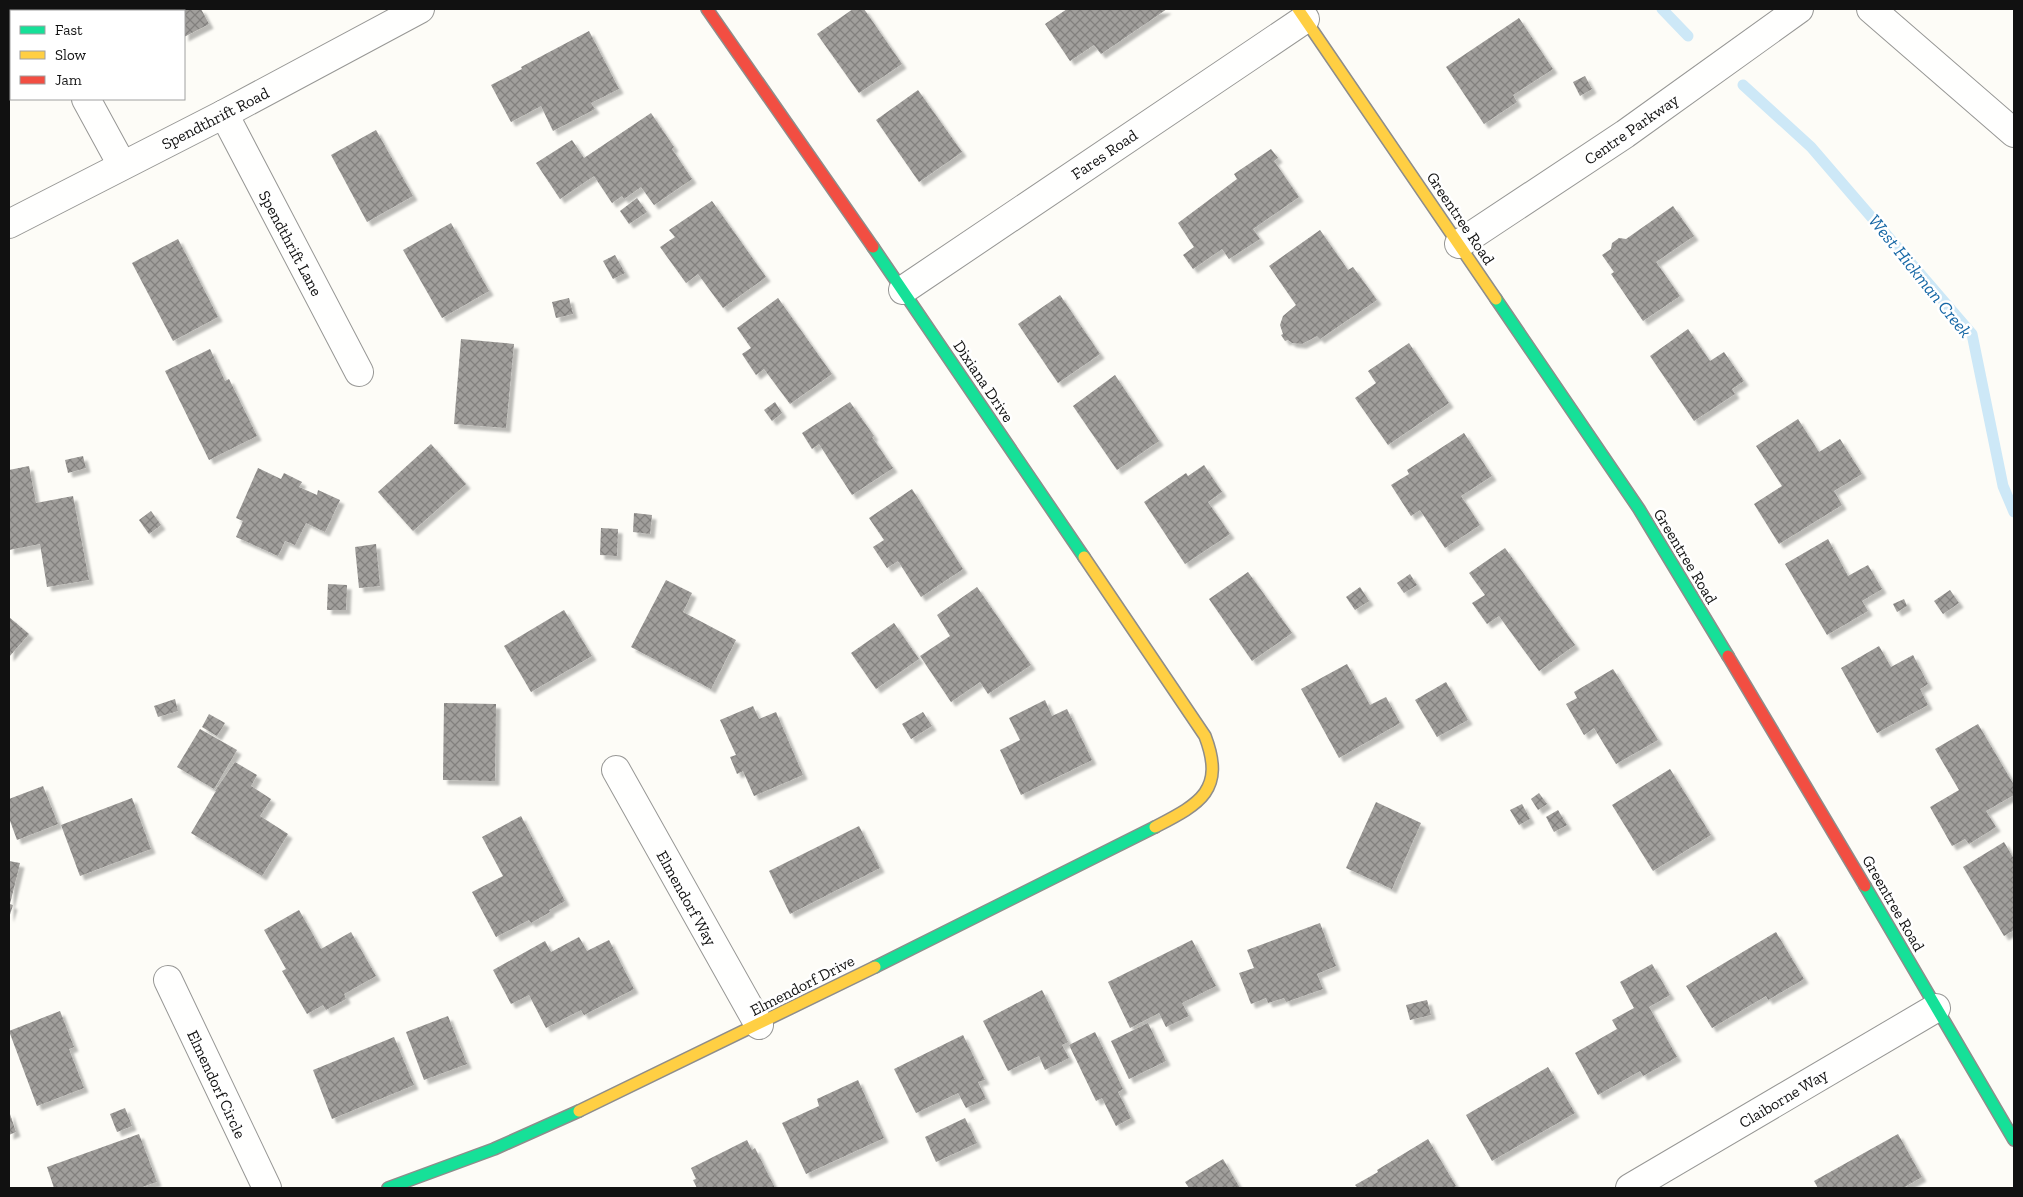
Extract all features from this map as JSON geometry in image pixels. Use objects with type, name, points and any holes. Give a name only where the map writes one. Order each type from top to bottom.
[{"type":"street","name":"Spendthrift Road","points":[[9,224],[224,114],[420,9]]},
{"type":"street","name":"Dixiana Drive","points":[[707,9],[903,290],[1205,736],[1213,754],[1214,769],[1212,780]]},
{"type":"street","name":"Centre Parkway","points":[[1459,244],[1625,134],[1799,9]]},
{"type":"street","points":[[1871,9],[2014,133]]},
{"type":"street","name":"Fares Road","points":[[903,290],[1301,14]]},
{"type":"street","name":"Greentree Road","points":[[1301,14],[1639,509],[1814,799],[2014,1140]]},
{"type":"street","points":[[87,100],[122,165]]},
{"type":"street","name":"Spendthrift Lane","points":[[224,114],[359,372]]},
{"type":"street","name":"Elmendorf Way","points":[[616,770],[759,1025]]},
{"type":"street","name":"Elmendorf Drive","points":[[388,1188],[494,1149],[607,1099],[759,1025],[1186,811],[1201,800],[1212,780]]},
{"type":"street","name":"Elmendorf Circle","points":[[168,980],[267,1188]]},
{"type":"street","name":"Claiborne Way","points":[[1630,1188],[1936,1008]]},
{"type":"building","points":[[201,9],[209,24],[185,36],[185,10],[136,10]]},
{"type":"building","points":[[853,9],[864,9],[902,64],[859,93],[817,34]]},
{"type":"building","points":[[1067,9],[1167,9],[1101,54],[1094,45],[1070,61],[1045,24]]},
{"type":"building","points":[[1519,18],[1553,69],[1513,95],[1517,102],[1484,124],[1446,67]]},
{"type":"building","points":[[589,31],[619,89],[591,103],[595,109],[553,131],[541,106],[511,122],[491,85]]},
{"type":"building","points":[[1585,76],[1592,89],[1580,96],[1573,82]]},
{"type":"building","points":[[918,90],[962,152],[919,182],[876,120]]},
{"type":"building","points":[[651,113],[674,147],[672,149],[692,179],[654,205],[641,187],[624,199],[622,196],[612,203],[594,176],[560,199],[536,163],[572,140],[584,158]]},
{"type":"building","points":[[376,130],[413,196],[367,222],[331,155]]},
{"type":"building","points":[[1271,149],[1278,158],[1274,161],[1299,197],[1253,229],[1260,239],[1229,259],[1222,249],[1193,269],[1183,255],[1194,247],[1178,223],[1237,179],[1234,174]]},
{"type":"building","points":[[637,198],[647,212],[629,224],[620,211]]},
{"type":"building","points":[[712,201],[766,277],[723,308],[698,274],[686,283],[660,247],[675,237],[669,230]]},
{"type":"building","points":[[1673,206],[1694,236],[1656,262],[1680,296],[1643,321],[1611,274],[1614,272],[1602,255],[1611,249],[1612,243],[1619,238],[1626,239]]},
{"type":"building","points":[[451,223],[489,291],[442,318],[403,250]]},
{"type":"building","points":[[1320,230],[1348,270],[1353,267],[1377,300],[1320,339],[1317,336],[1302,344],[1292,343],[1288,340],[1285,341],[1281,335],[1283,334],[1280,325],[1283,316],[1296,305],[1269,266]]},
{"type":"building","points":[[178,239],[218,317],[173,341],[132,263]]},
{"type":"building","points":[[615,255],[625,273],[613,279],[603,261]]},
{"type":"building","points":[[1060,295],[1100,354],[1058,383],[1018,324]]},
{"type":"building","points":[[569,298],[573,314],[556,318],[552,302]]},
{"type":"building","points":[[778,298],[832,374],[790,404],[764,369],[756,375],[742,354],[751,348],[737,328]]},
{"type":"building","points":[[1688,329],[1710,361],[1724,352],[1744,381],[1732,389],[1735,394],[1694,421],[1650,356]]},
{"type":"building","points":[[461,339],[514,344],[506,428],[454,424]]},
{"type":"building","points":[[1409,343],[1449,403],[1388,445],[1355,398],[1376,383],[1368,371]]},
{"type":"building","points":[[210,349],[225,381],[229,379],[257,436],[209,460],[165,371]]},
{"type":"building","points":[[1115,375],[1159,441],[1117,470],[1073,406]]},
{"type":"building","points":[[775,402],[782,413],[772,421],[764,410]]},
{"type":"building","points":[[850,402],[874,436],[872,437],[893,468],[852,495],[819,444],[812,449],[802,433]]},
{"type":"building","points":[[1798,419],[1819,452],[1840,439],[1862,474],[1834,491],[1842,505],[1779,544],[1754,504],[1782,486],[1756,446]]},
{"type":"building","points":[[1464,433],[1492,476],[1461,496],[1480,525],[1445,548],[1420,510],[1411,516],[1391,485],[1409,474],[1407,470]]},
{"type":"building","points":[[431,444],[466,484],[413,531],[378,492]]},
{"type":"building","points":[[83,456],[86,468],[68,473],[65,460]]},
{"type":"building","points":[[1204,465],[1222,492],[1208,502],[1230,534],[1185,564],[1144,502],[1186,473],[1188,476]]},
{"type":"building","points":[[29,466],[36,503],[73,496],[89,580],[47,587],[40,544],[9,550],[9,470]]},
{"type":"building","points":[[258,468],[281,479],[284,473],[302,482],[299,487],[317,495],[318,490],[340,500],[325,532],[306,523],[295,545],[285,541],[278,556],[236,537],[243,521],[236,518]]},
{"type":"building","points":[[912,489],[963,569],[921,597],[898,561],[887,568],[873,547],[884,540],[869,518]]},
{"type":"building","points":[[151,511],[161,525],[149,534],[139,520]]},
{"type":"building","points":[[634,513],[652,515],[650,534],[633,532]]},
{"type":"building","points":[[601,528],[618,529],[617,556],[600,555]]},
{"type":"building","points":[[1828,539],[1848,576],[1868,565],[1882,589],[1862,601],[1868,611],[1827,635],[1785,564]]},
{"type":"building","points":[[376,544],[380,586],[359,588],[355,547]]},
{"type":"building","points":[[1505,548],[1575,645],[1539,671],[1499,616],[1487,624],[1472,603],[1485,595],[1469,573]]},
{"type":"building","points":[[1248,572],[1292,633],[1252,661],[1209,599]]},
{"type":"building","points":[[1410,574],[1417,585],[1404,593],[1397,583]]},
{"type":"building","points":[[666,580],[692,593],[683,612],[736,640],[711,689],[631,647]]},
{"type":"building","points":[[328,584],[347,585],[346,610],[327,610]]},
{"type":"building","points":[[977,587],[1031,665],[988,694],[980,682],[951,702],[920,656],[950,636],[937,615]]},
{"type":"building","points":[[1360,587],[1369,601],[1355,610],[1346,597]]},
{"type":"building","points":[[1950,590],[1959,603],[1943,614],[1934,601]]},
{"type":"building","points":[[1904,599],[1907,606],[1897,612],[1893,604]]},
{"type":"building","points":[[564,610],[592,656],[531,692],[504,646]]},
{"type":"building","points":[[9,617],[29,634],[9,657]]},
{"type":"building","points":[[894,623],[919,659],[876,689],[851,653]]},
{"type":"building","points":[[1879,646],[1891,667],[1913,655],[1928,684],[1920,689],[1928,705],[1877,733],[1841,668]]},
{"type":"building","points":[[1347,664],[1370,705],[1386,697],[1400,723],[1339,758],[1301,689]]},
{"type":"building","points":[[1613,669],[1658,740],[1616,764],[1594,728],[1584,735],[1566,704],[1577,698],[1574,692]]},
{"type":"building","points":[[1446,682],[1468,720],[1437,737],[1415,700]]},
{"type":"building","points":[[175,699],[178,711],[158,717],[154,706]]},
{"type":"building","points":[[1045,700],[1052,716],[1067,709],[1092,760],[1021,795],[1000,750],[1020,740],[1009,718]]},
{"type":"building","points":[[444,703],[496,704],[495,781],[443,780]]},
{"type":"building","points":[[753,706],[759,719],[776,712],[803,775],[754,796],[743,771],[737,774],[730,757],[736,755],[720,720]]},
{"type":"building","points":[[923,712],[932,726],[911,739],[902,724]]},
{"type":"building","points":[[209,714],[225,723],[217,736],[202,727]]},
{"type":"building","points":[[1978,724],[2014,785],[2014,795],[1986,811],[1996,827],[1969,844],[1965,839],[1952,846],[1930,807],[1959,790],[1935,749]]},
{"type":"building","points":[[200,729],[237,750],[214,789],[177,767]]},
{"type":"building","points":[[235,762],[257,775],[251,786],[271,799],[260,816],[288,834],[262,876],[191,833],[215,791]]},
{"type":"building","points":[[1670,769],[1711,835],[1653,871],[1612,805]]},
{"type":"building","points":[[43,786],[58,824],[17,840],[9,818],[9,799]]},
{"type":"building","points":[[1539,793],[1547,804],[1538,810],[1531,799]]},
{"type":"building","points":[[132,798],[151,849],[80,876],[61,825]]},
{"type":"building","points":[[1376,802],[1421,823],[1392,889],[1346,868]]},
{"type":"building","points":[[1522,804],[1530,819],[1519,825],[1510,810]]},
{"type":"building","points":[[1558,810],[1567,825],[1554,832],[1546,817]]},
{"type":"building","points":[[521,816],[565,901],[531,923],[529,920],[496,937],[472,892],[503,876],[482,837]]},
{"type":"building","points":[[859,826],[880,868],[790,914],[769,871]]},
{"type":"building","points":[[2004,842],[2014,859],[2014,930],[2004,936],[1963,867]]},
{"type":"building","points":[[9,861],[20,863],[10,904],[13,905],[9,918]]},
{"type":"building","points":[[299,910],[321,949],[351,932],[376,976],[344,994],[346,999],[326,1010],[323,1005],[307,1014],[282,971],[286,969],[264,930]]},
{"type":"building","points":[[1320,923],[1336,966],[1317,974],[1323,989],[1286,1002],[1284,998],[1268,1003],[1266,998],[1251,1004],[1239,973],[1254,968],[1247,950]]},
{"type":"building","points":[[1776,932],[1804,979],[1768,1000],[1766,996],[1712,1028],[1686,986]]},
{"type":"building","points":[[579,937],[587,951],[609,940],[634,989],[584,1015],[581,1010],[546,1028],[529,995],[511,1004],[493,970],[545,941],[551,952]]},
{"type":"building","points":[[1192,940],[1216,986],[1182,1003],[1189,1016],[1166,1027],[1159,1013],[1130,1028],[1108,982]]},
{"type":"building","points":[[1652,964],[1670,995],[1649,1007],[1677,1057],[1643,1076],[1640,1071],[1598,1095],[1575,1053],[1617,1029],[1612,1020],[1634,1008],[1620,982]]},
{"type":"building","points":[[1042,990],[1068,1042],[1062,1045],[1069,1058],[1045,1070],[1039,1056],[1008,1071],[983,1021]]},
{"type":"building","points":[[1427,1000],[1431,1015],[1410,1020],[1406,1005]]},
{"type":"building","points":[[60,1011],[74,1047],[69,1049],[84,1088],[37,1106],[9,1031]]},
{"type":"building","points":[[448,1016],[467,1064],[424,1080],[406,1032]]},
{"type":"building","points":[[1148,1023],[1166,1061],[1129,1079],[1111,1041]]},
{"type":"building","points":[[1095,1032],[1123,1089],[1118,1092],[1131,1118],[1116,1126],[1102,1098],[1096,1101],[1069,1045]]},
{"type":"building","points":[[963,1035],[985,1080],[978,1082],[986,1099],[966,1108],[958,1093],[916,1113],[894,1069]]},
{"type":"building","points":[[394,1037],[414,1085],[332,1119],[313,1070]]},
{"type":"building","points":[[1548,1067],[1575,1113],[1492,1161],[1466,1115]]},
{"type":"building","points":[[858,1080],[884,1138],[806,1174],[782,1123],[819,1106],[817,1099]]},
{"type":"building","points":[[125,1108],[132,1126],[117,1132],[110,1114]]},
{"type":"building","points":[[9,1111],[16,1132],[9,1135]]},
{"type":"building","points":[[965,1118],[977,1143],[936,1162],[925,1137]]},
{"type":"building","points":[[139,1134],[157,1182],[139,1188],[54,1188],[47,1167]]},
{"type":"building","points":[[1898,1134],[1922,1177],[1903,1188],[1818,1188],[1814,1181]]},
{"type":"building","points":[[1428,1139],[1456,1186],[1453,1188],[1358,1188],[1355,1185],[1378,1172],[1377,1170]]},
{"type":"building","points":[[747,1140],[752,1150],[755,1148],[775,1188],[697,1188],[693,1180],[696,1179],[691,1168]]},
{"type":"building","points":[[1223,1159],[1240,1188],[1189,1188],[1185,1182]]},
{"type":"waterway","name":"West Hickman Creek","points":[[1662,9],[1688,36]]},
{"type":"waterway","name":"West Hickman Creek","points":[[1743,85],[1811,147],[1972,334],[2003,486],[2014,512]]},
{"type":"traffic: fast","points":[[873,247],[1084,557]]},
{"type":"traffic: fast","points":[[1496,299],[1639,509],[1728,656]]},
{"type":"traffic: fast","points":[[875,967],[1155,827]]},
{"type":"traffic: fast","points":[[1865,886],[2014,1140]]},
{"type":"traffic: fast","points":[[388,1188],[494,1149],[579,1111]]},
{"type":"traffic: slow","points":[[1298,9],[1496,299]]},
{"type":"traffic: slow","points":[[1084,557],[1205,736],[1211,755],[1212,770],[1210,783],[1204,794],[1196,803],[1155,827]]},
{"type":"traffic: slow","points":[[579,1111],[875,967]]},
{"type":"traffic: jam","points":[[707,9],[873,247]]},
{"type":"traffic: jam","points":[[1728,656],[1865,886]]}]
